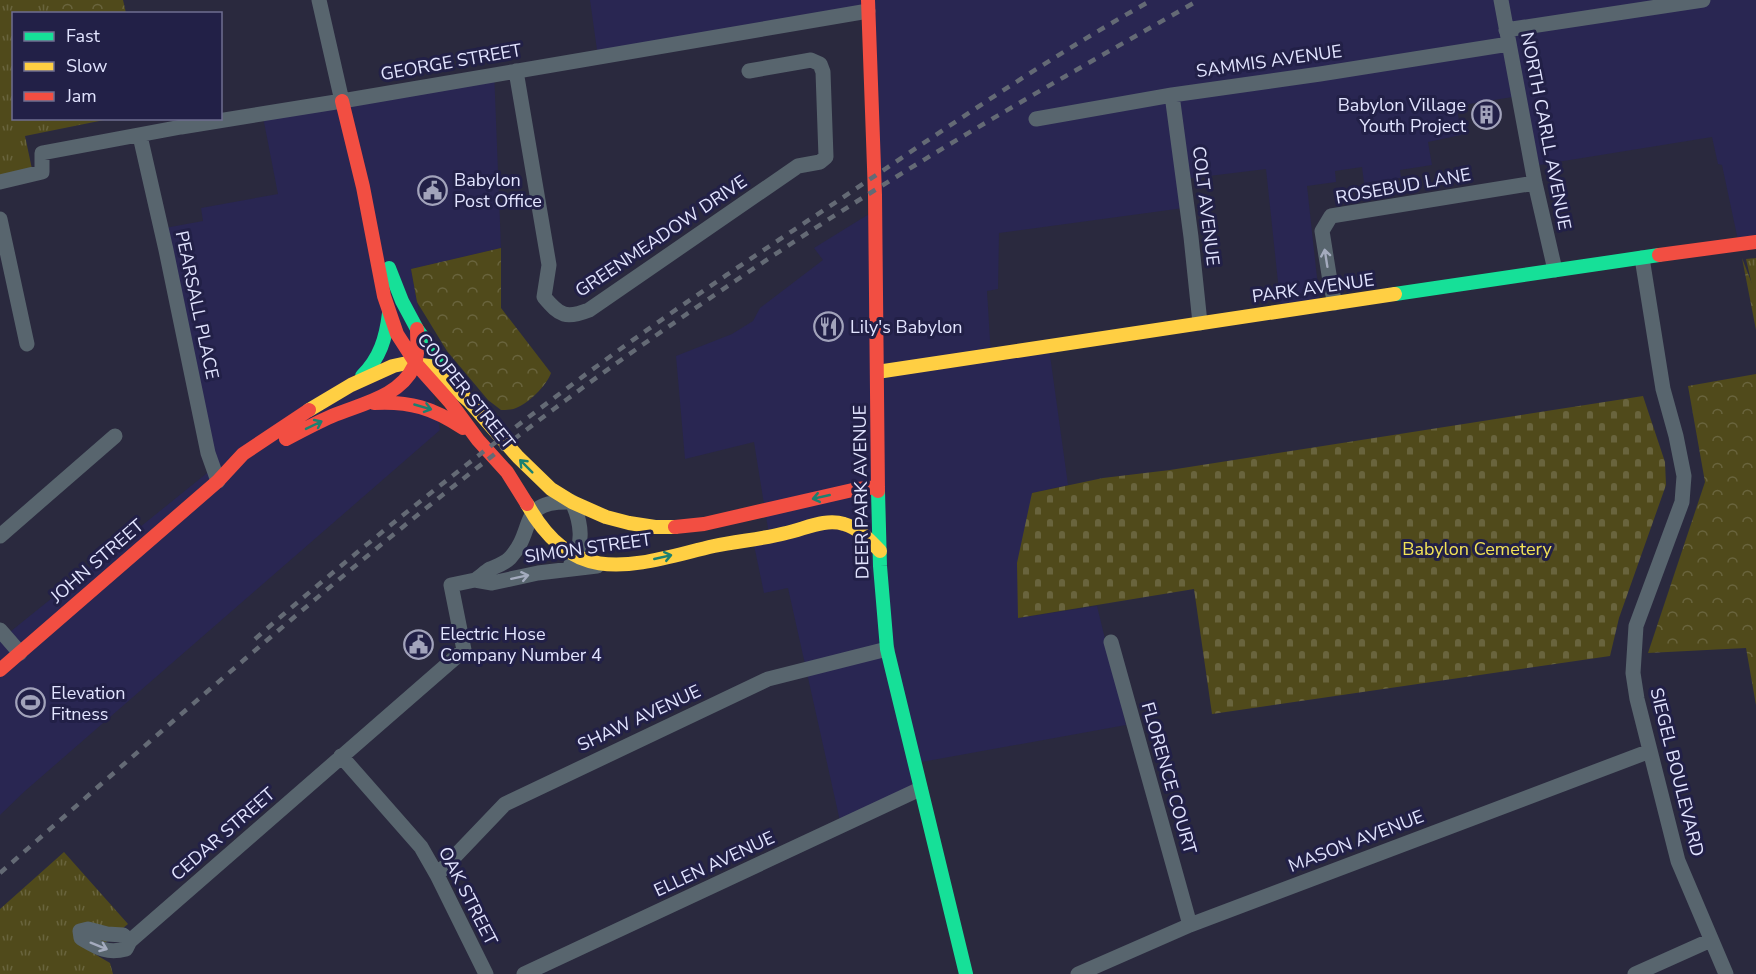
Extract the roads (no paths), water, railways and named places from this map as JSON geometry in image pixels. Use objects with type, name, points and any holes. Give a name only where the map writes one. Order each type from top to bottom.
[{"type":"main road","name":"DEER PARK AVENUE","points":[[868,5],[875,206],[877,372],[875,496],[887,649],[966,974]]},
{"type":"main road","name":"COOPER STREET","points":[[342,101],[389,312],[402,344],[415,364],[510,476],[538,525],[556,543],[577,556],[606,565]]},
{"type":"main road","name":"COOPER STREET","points":[[369,215],[395,285],[417,329],[469,401]]},
{"type":"main road","name":"PARK AVENUE","points":[[877,372],[1756,242]]},
{"type":"main road","name":"JOHN STREET","points":[[351,385],[372,366],[381,351],[389,312]]},
{"type":"main road","points":[[417,329],[418,346],[415,364],[429,366],[435,370],[469,401],[539,479],[572,501]]},
{"type":"main road","name":"JOHN STREET","points":[[0,670],[218,482],[243,454],[289,422],[351,385],[393,366],[415,364],[399,386],[386,395],[297,433],[218,482]]},
{"type":"main road","name":"JOHN STREET","points":[[365,404],[388,402],[422,406],[442,414],[474,435]]},
{"type":"main road","name":"SIMON STREET","points":[[572,501],[606,517],[629,523],[655,527],[679,527],[704,524],[857,489],[875,496]]},
{"type":"main road","name":"SIMON STREET","points":[[730,542],[765,527],[838,507]]},
{"type":"main road","name":"SIMON STREET","points":[[606,565],[644,562],[730,542],[767,537],[835,522],[858,531],[880,551]]},
{"type":"street","name":"COOPER STREET","points":[[319,0],[342,101]]},
{"type":"street","name":"NORTH CARLL AVENUE","points":[[1501,0],[1535,183],[1555,270]]},
{"type":"street","name":"SAMMIS AVENUE","points":[[1036,119],[1172,94],[1320,74],[1703,0]]},
{"type":"street","name":"GEORGE STREET","points":[[0,182],[42,172],[42,153],[516,70],[868,5]]},
{"type":"street","name":"GREENMEADOW DRIVE","points":[[516,70],[549,265],[544,297],[561,315],[569,316],[589,310],[798,166],[820,162],[826,157],[823,72],[820,64],[811,60],[749,71]]},
{"type":"street","name":"COLT AVENUE","points":[[1172,94],[1200,323]]},
{"type":"street","name":"PEARSALL PLACE","points":[[140,136],[208,453],[218,482]]},
{"type":"street","name":"ROSEBUD LANE","points":[[1335,303],[1322,231],[1331,216],[1535,183]]},
{"type":"street","points":[[0,219],[27,344]]},
{"type":"street","name":"SIEGEL BOULEVARD","points":[[1642,258],[1663,389],[1684,476],[1682,502],[1636,626],[1633,673],[1637,699],[1678,861],[1726,974]]},
{"type":"street","points":[[0,536],[116,436]]},
{"type":"street","points":[[475,580],[488,570],[508,560],[516,551],[536,509],[558,501],[572,501],[579,524],[577,556],[566,569]]},
{"type":"street","name":"SIMON STREET","points":[[341,756],[464,650],[451,585],[475,580],[492,582],[538,573],[606,565]]},
{"type":"street","points":[[0,630],[20,653]]},
{"type":"street","name":"FLORENCE COURT","points":[[1111,642],[1190,925]]},
{"type":"street","name":"SHAW AVENUE","points":[[438,875],[505,804],[768,679],[887,649]]},
{"type":"street","name":"MASON AVENUE","points":[[1078,974],[1190,925],[1650,751]]},
{"type":"street","name":"OAK STREET","points":[[341,756],[421,847],[438,875],[486,974]]},
{"type":"street","name":"CEDAR STREET","points":[[130,941],[341,756]]},
{"type":"street","name":"ELLEN AVENUE","points":[[524,974],[920,789]]},
{"type":"street","points":[[1635,974],[1711,940]]},
{"type":"railway","points":[[255,639],[434,490],[572,384],[646,331],[994,97],[1072,47],[1152,0]]},
{"type":"railway","points":[[0,873],[230,672],[386,541],[465,477],[628,355],[761,264],[896,177],[1199,0]]},
{"type":"place","name":"Babylon Village Youth Project","points":[[1487,115]]},
{"type":"place","name":"Babylon Post Office","points":[[433,190]]},
{"type":"place","name":"Lily's Babylon","points":[[829,327]]},
{"type":"place","name":"Electric Hose Company Number 4","points":[[419,644]]},
{"type":"place","name":"Elevation Fitness","points":[[30,703]]},
{"type":"park label","name":"Babylon Cemetery","points":[[1477,549]]}]
